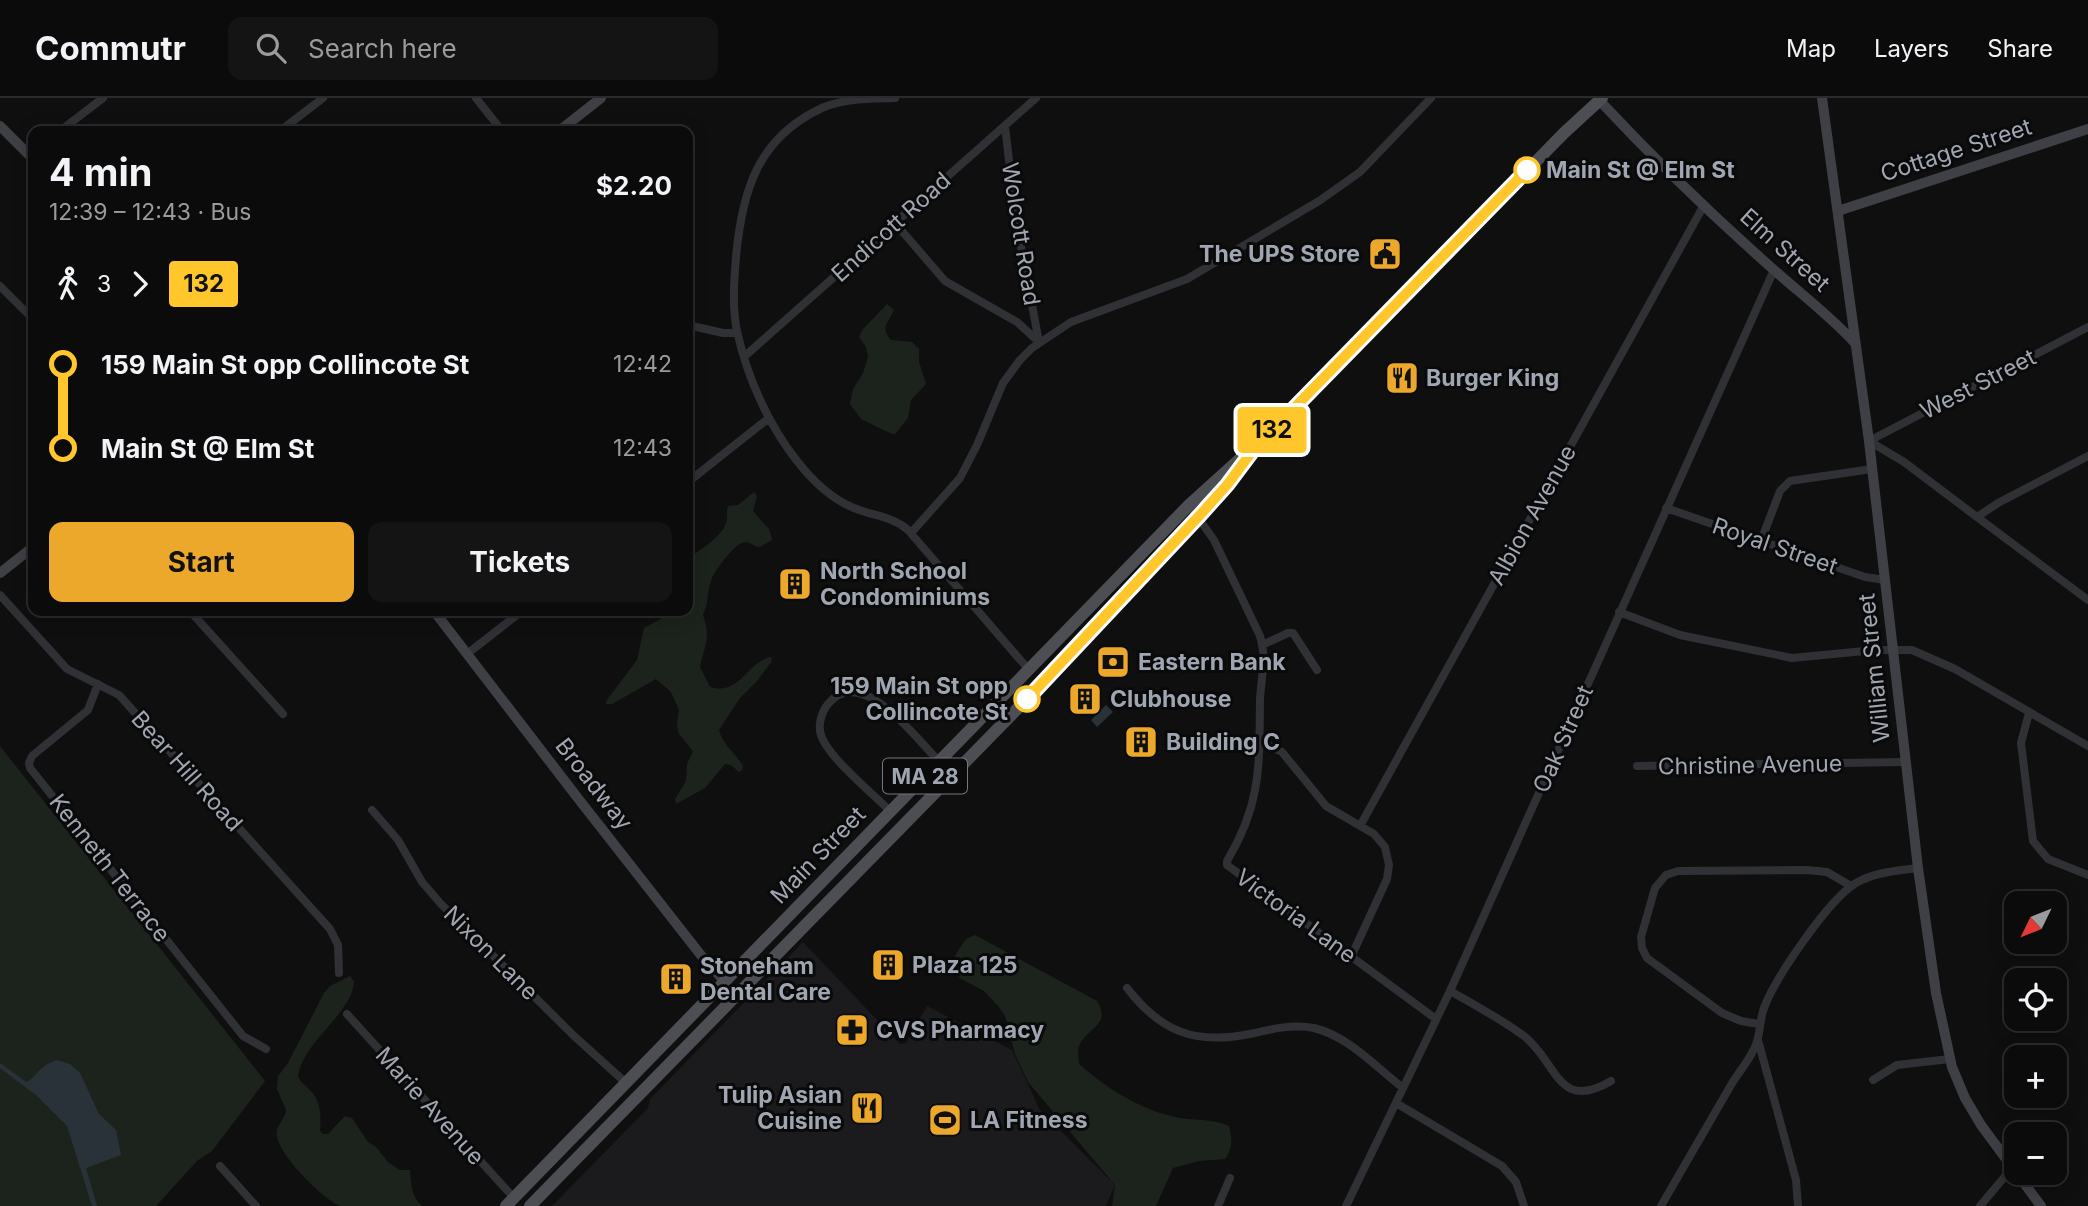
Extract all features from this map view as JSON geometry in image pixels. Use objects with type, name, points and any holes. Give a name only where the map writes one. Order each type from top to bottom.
[{"type":"main road","points":[[565,126],[601,98]]},
{"type":"main road","name":"William Street","points":[[1822,98],[1869,441],[1905,762],[1936,993],[1950,1059],[1969,1105],[2004,1156]]},
{"type":"main road","name":"Elm Street","points":[[1599,99],[1664,168],[1854,342]]},
{"type":"main road","name":"Main Street","points":[[510,1202],[1189,505],[1254,449],[1599,99]]},
{"type":"main road","points":[[0,126],[28,151]]},
{"type":"main road","name":"Cottage Street","points":[[1838,211],[2088,129]]},
{"type":"main road","name":"Main Street","points":[[530,1206],[1003,724],[1199,516],[1254,449]]},
{"type":"main road","points":[[0,573],[28,551]]},
{"type":"main road","points":[[1109,587],[1117,595],[1116,604]]},
{"type":"main road","name":"Broadway","points":[[438,616],[700,954],[725,982]]},
{"type":"main road","points":[[998,701],[994,713],[1003,724]]},
{"type":"main road","name":"William Street","points":[[2025,1185],[2041,1206]]},
{"type":"street","points":[[67,126],[103,98]]},
{"type":"street","points":[[287,126],[323,98]]},
{"type":"street","points":[[476,98],[498,126]]},
{"type":"street","points":[[895,98],[840,103],[813,113],[781,138],[756,168],[749,185],[739,230],[734,289],[737,333],[769,418],[796,460],[825,490],[848,505],[890,519],[911,533],[1029,670]]},
{"type":"street","name":"Endicott Road","points":[[745,356],[1036,98]]},
{"type":"street","points":[[911,533],[960,478],[1003,383],[1020,360],[1039,342],[1071,322],[1187,279],[1319,201],[1343,186],[1369,163],[1431,98]]},
{"type":"street","name":"Wolcott Road","points":[[1004,126],[1016,220],[1039,342]]},
{"type":"street","name":"Albion Avenue","points":[[1360,825],[1704,205]]},
{"type":"street","points":[[895,223],[945,282],[1017,322],[1039,342]]},
{"type":"street","name":"Oak Street","points":[[1346,1206],[1450,991],[1774,270]]},
{"type":"street","points":[[0,286],[28,314]]},
{"type":"street","points":[[693,326],[723,333],[737,333]]},
{"type":"street","name":"West Street","points":[[1869,441],[2088,327]]},
{"type":"street","points":[[693,478],[769,418]]},
{"type":"street","points":[[1869,441],[1904,462],[2088,600]]},
{"type":"street","points":[[1977,517],[2002,500],[2088,456]]},
{"type":"street","points":[[1761,541],[1779,494],[1787,483],[1799,478],[1872,469]]},
{"type":"street","points":[[1189,505],[1199,516],[1221,555],[1262,645],[1261,742],[1282,752],[1326,806],[1360,825],[1382,842],[1389,865],[1379,897],[1351,957]]},
{"type":"street","name":"Royal Street","points":[[1666,508],[1868,578],[1885,580]]},
{"type":"street","name":"Bear Hill Road","points":[[0,595],[67,669],[118,695],[330,929],[338,945],[339,973]]},
{"type":"street","points":[[1619,612],[1680,635],[1792,658],[1908,649],[1925,654],[2088,746]]},
{"type":"street","points":[[195,616],[283,714]]},
{"type":"street","points":[[467,654],[516,616]]},
{"type":"street","points":[[1262,645],[1293,633],[1317,670]]},
{"type":"street","name":"Kenneth Terrace","points":[[98,684],[88,710],[32,757],[30,768],[243,1036],[266,1049]]},
{"type":"street","points":[[890,811],[823,741],[820,721],[829,703],[837,696],[849,692],[866,694],[886,708],[939,761]]},
{"type":"street","points":[[2029,713],[2021,745],[2033,841],[2048,859],[2088,875]]},
{"type":"street","name":"Victoria Lane","points":[[1261,742],[1252,811],[1227,865],[1436,1019]]},
{"type":"street","name":"Christine Avenue","points":[[1637,766],[1905,762]]},
{"type":"street","name":"Nixon Lane","points":[[372,810],[398,840],[422,882],[442,904],[573,1035],[625,1082]]},
{"type":"street","points":[[1798,1206],[1791,1159],[1758,1040],[1759,1024],[1765,1006],[1780,978],[1827,910],[1851,886],[1879,873],[1918,868]]},
{"type":"street","points":[[1759,1024],[1741,1021],[1722,1013],[1647,958],[1642,948],[1642,937],[1657,885],[1666,875],[1683,870],[1807,870],[1826,872],[1851,886]]},
{"type":"street","points":[[1127,988],[1153,1017],[1195,1036],[1223,1038],[1293,1026],[1324,1031],[1345,1042],[1403,1088]]},
{"type":"street","points":[[1450,991],[1526,1037],[1552,1072],[1568,1087],[1588,1091],[1611,1080]]},
{"type":"street","name":"Marie Avenue","points":[[347,1014],[510,1202]]},
{"type":"street","points":[[1661,1206],[1758,1040]]},
{"type":"street","points":[[1873,1080],[1897,1065],[1950,1059]]},
{"type":"street","points":[[1396,1103],[1502,1166],[1516,1182],[1524,1206]]},
{"type":"street","points":[[220,1166],[256,1206]]},
{"type":"street","points":[[1218,1206],[1230,1178]]},
{"type":"street","points":[[1980,1206],[2004,1178]]},
{"type":"shaded area","points":[[887,304],[894,310],[886,325],[886,332],[891,340],[912,342],[919,349],[919,362],[926,384],[911,400],[908,418],[895,434],[861,419],[850,404],[853,389],[863,373],[868,357],[866,347],[859,337],[863,329]]},
{"type":"shaded area","points":[[754,492],[757,496],[753,511],[769,529],[772,540],[760,547],[747,542],[741,543],[714,574],[703,615],[707,636],[700,667],[710,687],[720,688],[736,683],[762,660],[771,657],[772,661],[740,698],[719,730],[723,740],[743,766],[742,770],[739,772],[731,765],[725,764],[705,788],[676,804],[675,799],[686,781],[687,764],[693,751],[679,734],[679,710],[671,692],[656,679],[612,704],[606,704],[637,660],[644,628],[666,616],[693,616],[693,555],[720,534],[726,523],[728,506],[738,505]]},
{"type":"shaded area","points":[[1106,705],[1113,712],[1097,727],[1091,720]]},
{"type":"shaded area","points":[[0,746],[265,1081],[212,1151],[197,1161],[156,1206],[0,1206]]},
{"type":"shaded area","points":[[975,935],[1097,1001],[1102,1016],[1097,1026],[1079,1046],[1079,1064],[1112,1089],[1149,1109],[1175,1117],[1229,1126],[1231,1143],[1225,1159],[1199,1161],[1173,1168],[1156,1206],[1112,1206],[1115,1185],[1028,1082],[1015,1054],[1005,1016],[999,1007],[984,991],[957,974],[954,959],[957,952],[966,939]]},
{"type":"shaded area","points":[[803,942],[900,1044],[906,1043],[927,1006],[1012,1050],[1040,1110],[1115,1185],[1106,1206],[552,1206],[648,1108],[650,1099]]},
{"type":"shaded area","points":[[350,976],[354,981],[345,1005],[308,1052],[298,1077],[318,1103],[320,1131],[328,1134],[345,1116],[352,1118],[368,1142],[376,1147],[388,1162],[400,1170],[410,1170],[414,1194],[422,1206],[340,1206],[322,1194],[300,1173],[278,1139],[277,1130],[286,1110],[277,1089],[278,1076],[288,1063],[324,993],[330,986]]},
{"type":"shaded area","points":[[57,1060],[70,1064],[80,1073],[99,1114],[116,1130],[121,1155],[86,1168],[97,1206],[92,1206],[67,1126],[36,1095],[0,1068],[0,1063],[26,1082],[44,1066]]},
{"type":"bus line","name":"132","points":[[1027,699],[1199,516],[1254,449],[1527,170]]},
{"type":"place","name":"Main St @ Elm St","points":[[1527,170]]},
{"type":"place","name":"The UPS Store","points":[[1385,254]]},
{"type":"place","name":"Burger King","points":[[1402,378]]},
{"type":"place","name":"North School Condominiums","points":[[795,584]]},
{"type":"place","name":"Eastern Bank","points":[[1113,662]]},
{"type":"place","name":"159 Main St opp Collincote St","points":[[1027,699]]},
{"type":"place","name":"Clubhouse","points":[[1085,699]]},
{"type":"place","name":"Building C","points":[[1141,742]]},
{"type":"place","name":"Plaza 125","points":[[888,965]]},
{"type":"place","name":"Stoneham Dental Care","points":[[676,979]]},
{"type":"place","name":"CVS Pharmacy","points":[[852,1030]]},
{"type":"place","name":"Tulip Asian Cuisine","points":[[867,1108]]},
{"type":"place","name":"LA Fitness","points":[[945,1120]]}]
